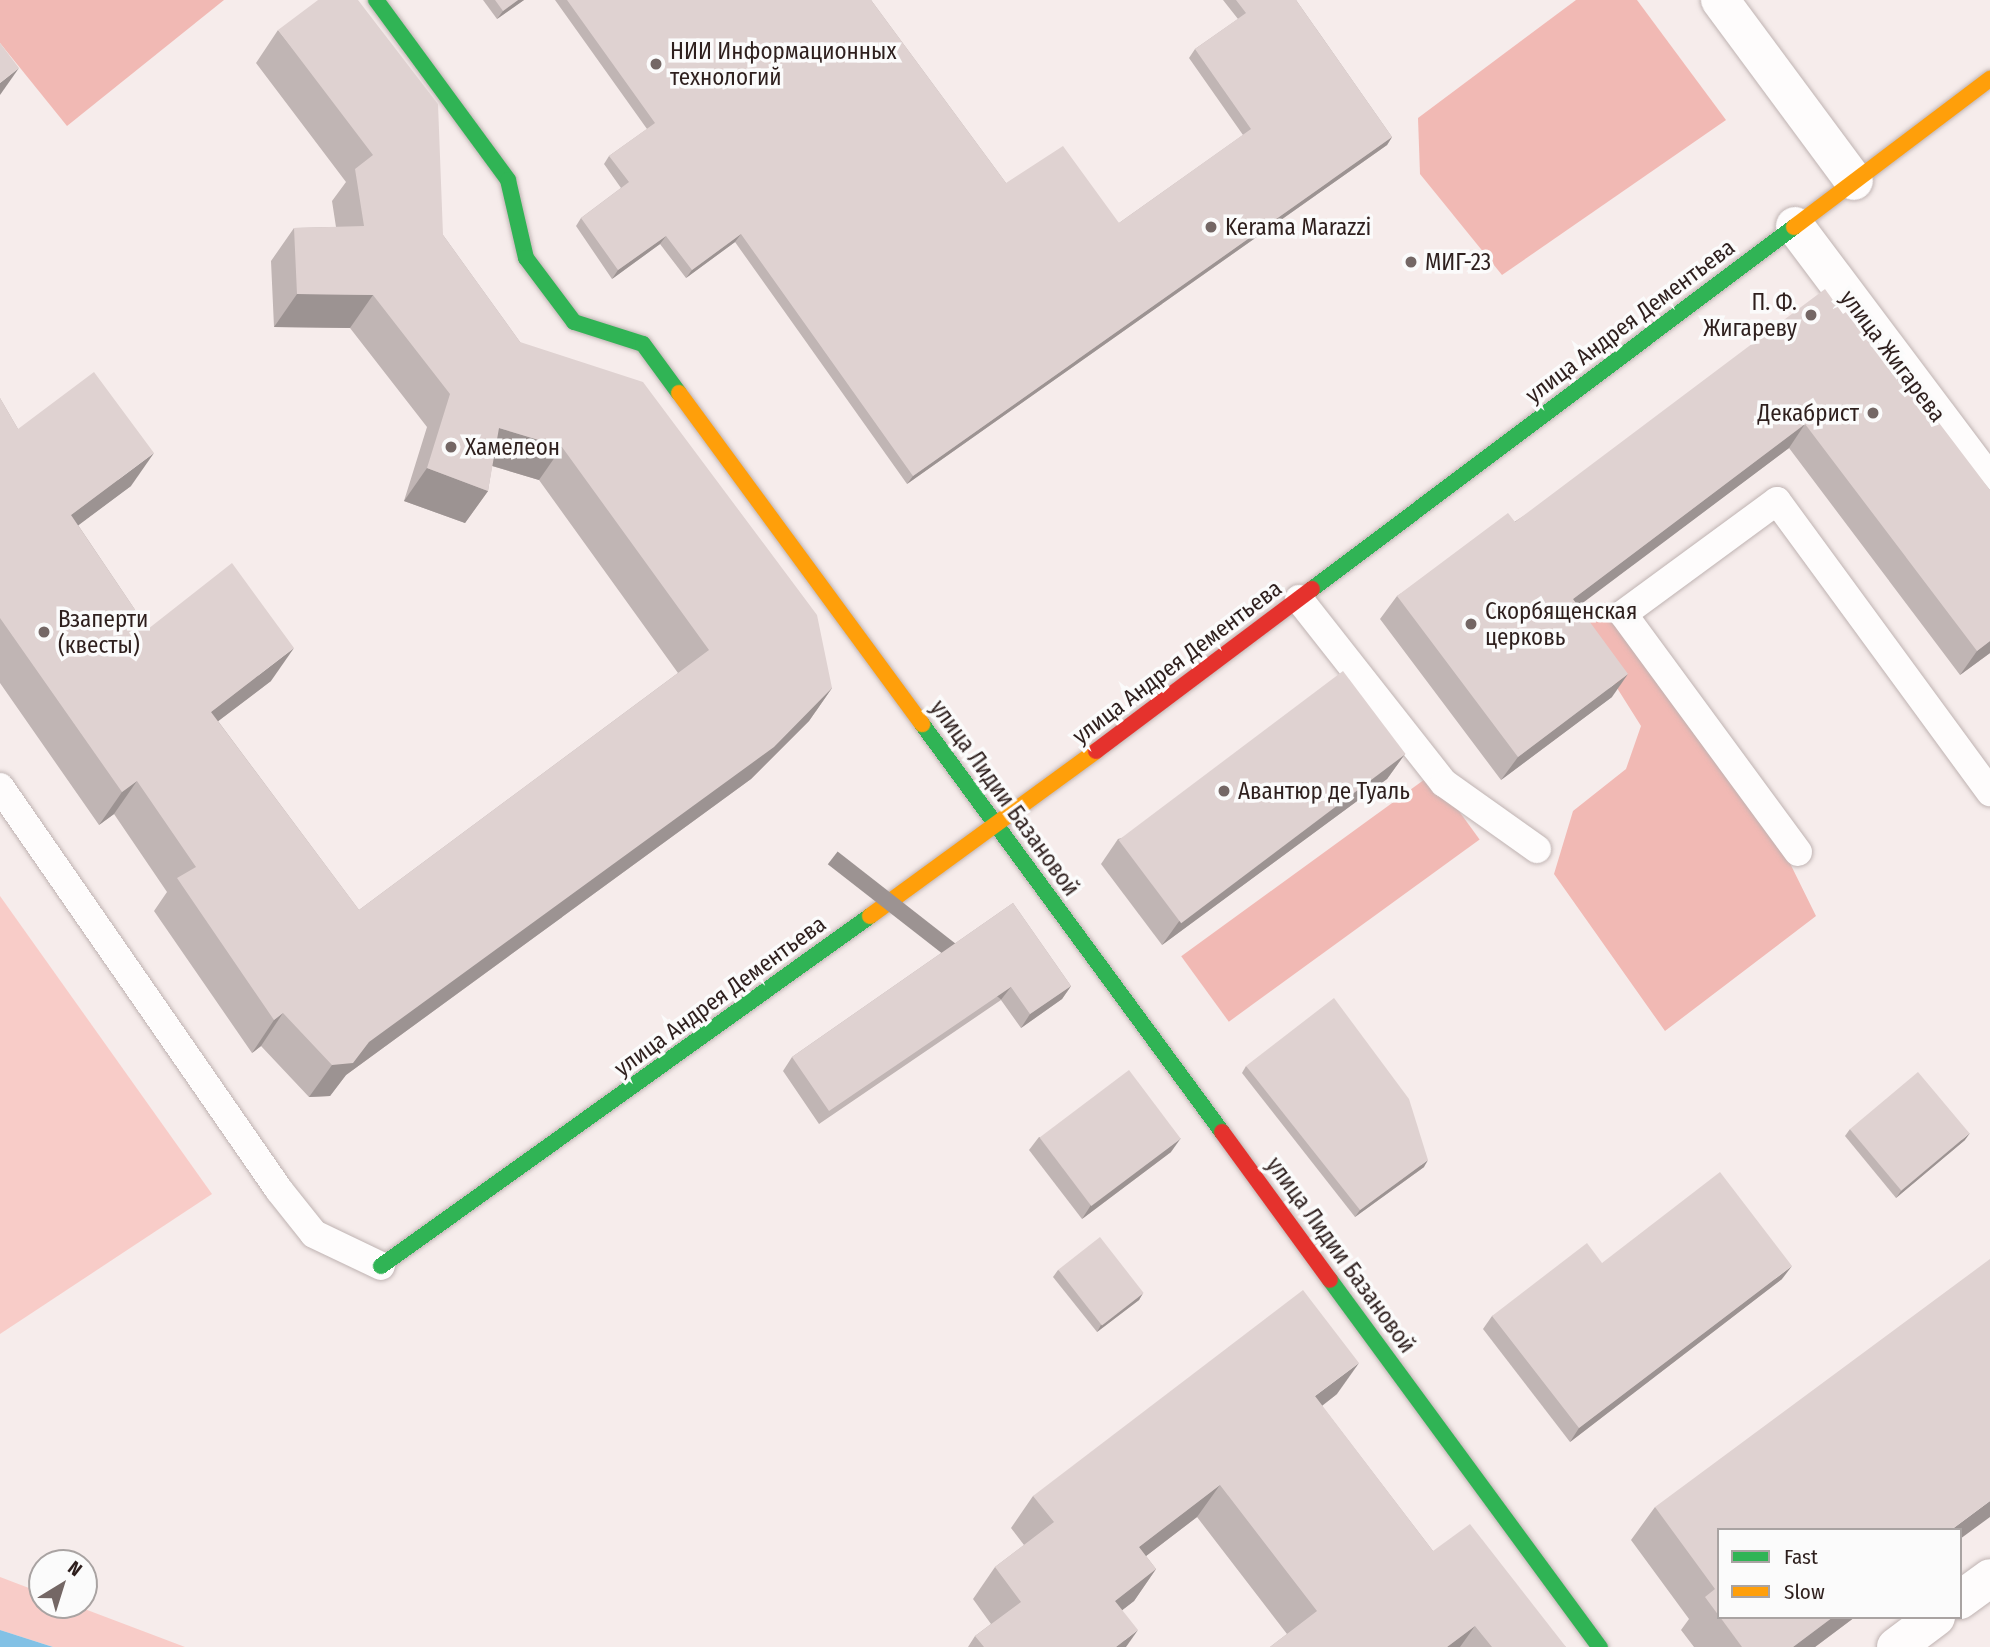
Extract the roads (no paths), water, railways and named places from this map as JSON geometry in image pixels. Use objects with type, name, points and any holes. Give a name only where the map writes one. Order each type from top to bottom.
[{"type":"street","name":"улица Лидии Базановой","points":[[376,0],[508,180],[526,258],[566,312],[574,322],[643,344],[1600,1647]]},
{"type":"street","points":[[1720,0],[1854,181]]},
{"type":"street","name":"улица Андрея Дементьева","points":[[381,1266],[997,825],[1990,79]]},
{"type":"street","name":"улица Жигарева","points":[[1795,226],[1990,486]]},
{"type":"street","points":[[1962,1599],[1990,1578]]},
{"type":"street","points":[[1896,1647],[1934,1619]]},
{"type":"lane","points":[[1798,852],[1623,614],[1777,501],[1990,792]]},
{"type":"lane","points":[[1299,599],[1444,783],[1537,849]]},
{"type":"lane","points":[[0,787],[279,1190],[314,1234],[381,1266]]},
{"type":"water","points":[[0,1630],[53,1647],[0,1647]]},
{"type":"place","name":"НИИ Информационных технологий","points":[[656,64]]},
{"type":"place","name":"Kerama Marazzi","points":[[1211,227]]},
{"type":"place","name":"МИГ-23","points":[[1411,262]]},
{"type":"place","name":"П. Ф. Жигареву","points":[[1811,315]]},
{"type":"place","name":"Декабрист","points":[[1873,413]]},
{"type":"place","name":"Хамелеон","points":[[451,447]]},
{"type":"place","name":"Скорбященская церковь","points":[[1471,624]]},
{"type":"place","name":"Взаперти (квесты)","points":[[44,632]]},
{"type":"place","name":"Авантюр де Туаль","points":[[1224,791]]}]
